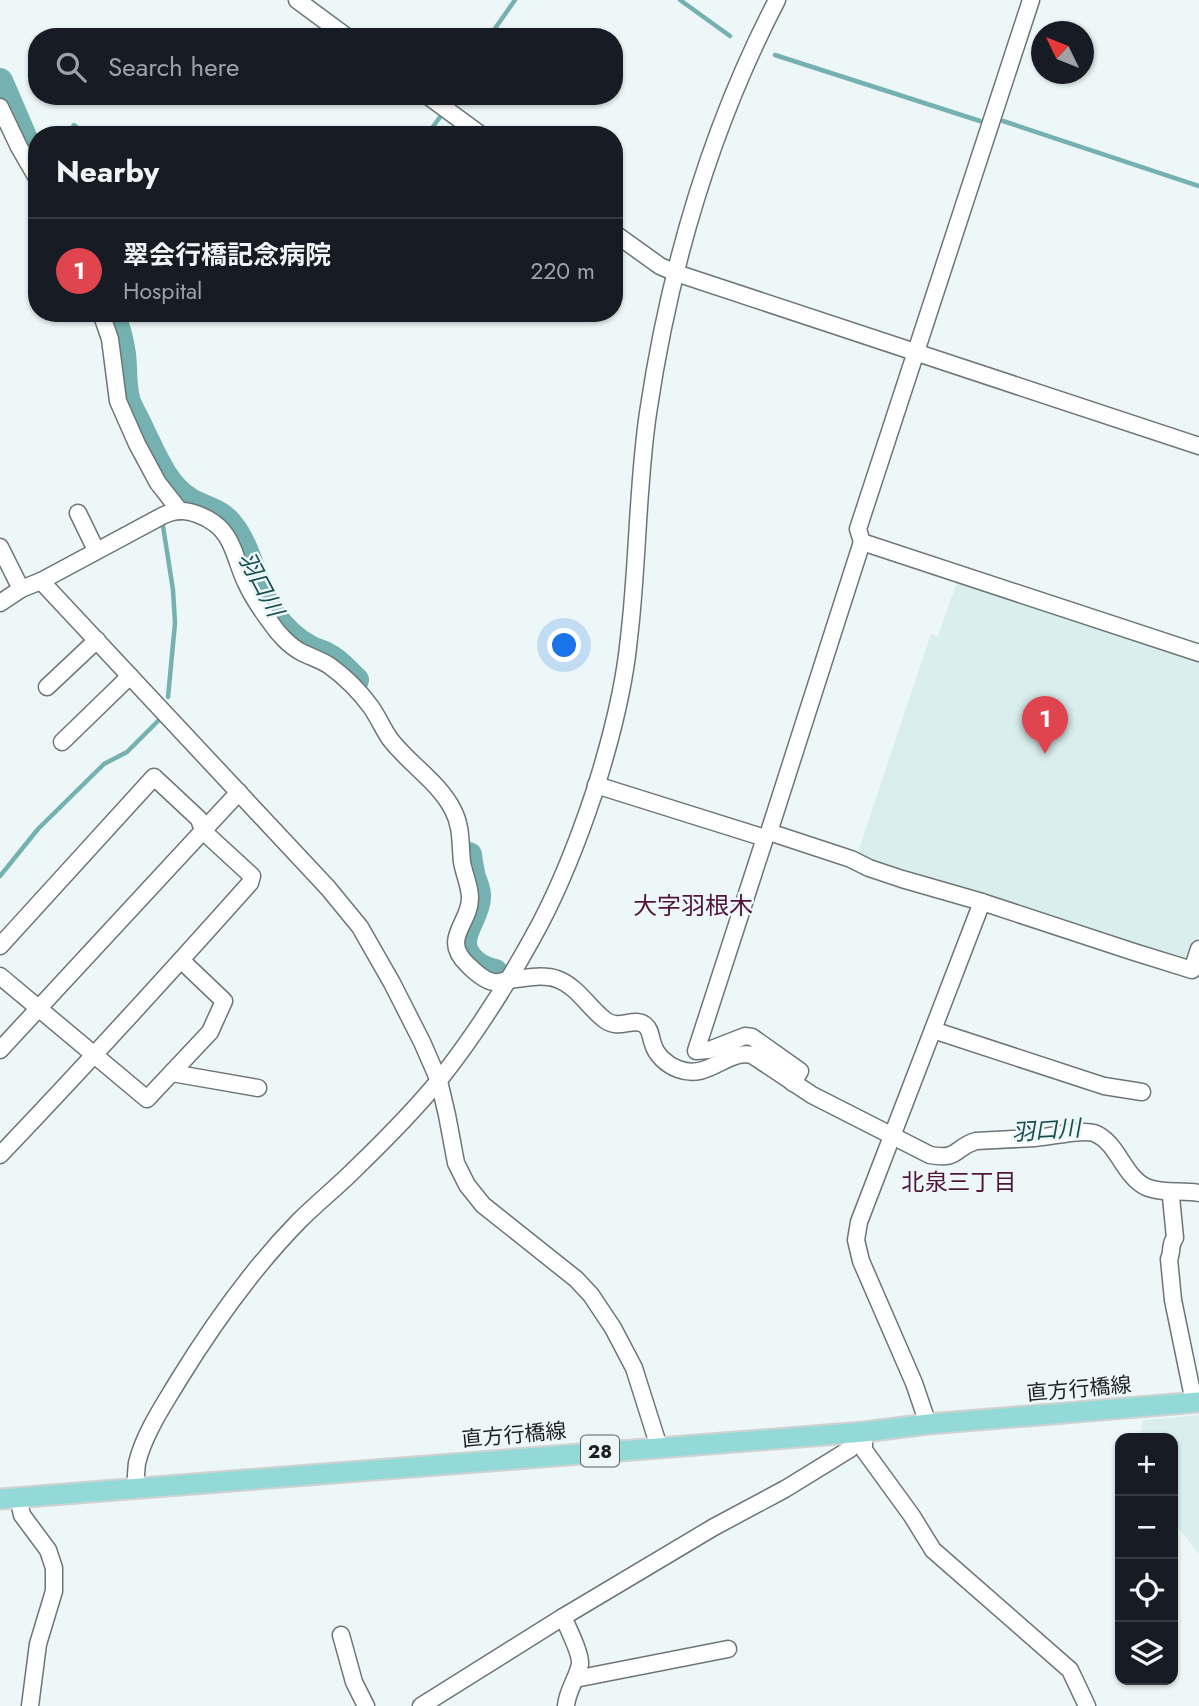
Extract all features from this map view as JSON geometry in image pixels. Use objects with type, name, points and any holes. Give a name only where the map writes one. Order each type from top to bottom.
[{"type":"main road","name":"直方行橋線","points":[[9,1498],[864,1432],[928,1424],[1197,1402]]},
{"type":"street","points":[[297,0],[335,28]]},
{"type":"street","points":[[135,1488],[137,1465],[148,1435],[192,1359],[229,1304],[264,1259],[300,1220],[353,1172],[439,1081],[509,980],[553,899],[581,830],[612,736],[629,644],[648,417],[666,312],[693,208],[711,152],[736,89],[777,0]]},
{"type":"street","points":[[793,1083],[800,1072],[752,1037],[745,1036],[709,1050],[696,1051],[862,541],[858,529],[914,353],[1031,0]]},
{"type":"street","points":[[440,105],[469,126]]},
{"type":"street","points":[[0,107],[28,162]]},
{"type":"street","points":[[623,239],[676,274],[1199,446]]},
{"type":"street","points":[[104,322],[110,338],[118,401],[158,483],[180,510]]},
{"type":"street","points":[[0,603],[21,589],[164,515],[180,510],[214,523],[227,535],[246,584],[270,623],[300,651],[329,666],[352,686],[371,707],[390,739],[453,810],[460,830],[462,861],[471,895],[470,906],[456,936],[456,947],[466,964],[478,974],[494,982],[543,977],[556,979],[566,984],[606,1021],[617,1026],[639,1022],[643,1024],[650,1030],[656,1053],[678,1070],[692,1073],[708,1070],[735,1056],[752,1055],[812,1095],[930,1155],[950,1156],[976,1141],[1091,1132],[1112,1148],[1139,1183],[1158,1191],[1199,1193]]},
{"type":"street","points":[[78,513],[96,550]]},
{"type":"street","points":[[862,541],[1199,653]]},
{"type":"street","points":[[0,547],[21,589]]},
{"type":"street","points":[[41,581],[328,888],[360,927],[392,983],[439,1081],[456,1163],[467,1185],[483,1205],[576,1279],[591,1295],[613,1328],[634,1368],[659,1447]]},
{"type":"street","points":[[47,687],[97,640]]},
{"type":"street","points":[[62,742],[130,676]]},
{"type":"street","points":[[0,946],[154,777],[199,819],[204,831],[252,876],[250,883],[181,960],[0,1155]]},
{"type":"street","points":[[596,785],[851,859],[869,868],[1192,970],[1199,949]]},
{"type":"street","points":[[0,1050],[239,793]]},
{"type":"street","points":[[928,1424],[914,1383],[861,1261],[856,1240],[859,1222],[982,902]]},
{"type":"street","points":[[0,976],[147,1099],[210,1032],[224,1001],[181,960]]},
{"type":"street","points":[[933,1030],[1104,1086],[1142,1092]]},
{"type":"street","points":[[172,1073],[258,1088]]},
{"type":"street","points":[[1171,1197],[1175,1238],[1171,1242],[1169,1259],[1172,1300],[1197,1402]]},
{"type":"street","points":[[421,1706],[714,1527],[829,1462],[850,1449],[864,1432]]},
{"type":"street","points":[[864,1432],[864,1450],[933,1550],[1070,1670],[1087,1706]]},
{"type":"street","points":[[9,1498],[48,1550],[54,1568],[54,1591],[38,1644],[30,1706]]},
{"type":"street","points":[[564,1617],[580,1661],[566,1697],[566,1706]]},
{"type":"street","points":[[341,1635],[354,1682],[366,1706]]},
{"type":"street","points":[[575,1679],[728,1649]]},
{"type":"shaded area","points":[[958,579],[1199,658],[1199,934],[1191,960],[1182,962],[968,895],[860,857],[859,849],[931,634],[938,636]]},
{"type":"shaded area","points":[[1199,1415],[1199,1554],[1178,1527],[1178,1433],[1141,1433],[1143,1420]]},
{"type":"waterway","points":[[495,28],[515,0]]},
{"type":"waterway","points":[[680,0],[730,36]]},
{"type":"waterway","points":[[775,55],[980,121]]},
{"type":"waterway","name":"羽口川","points":[[0,81],[28,146]]},
{"type":"waterway","points":[[434,126],[440,117]]},
{"type":"waterway","points":[[1003,121],[1199,186]]},
{"type":"waterway","name":"羽口川","points":[[115,322],[124,360],[128,402],[167,478],[189,500],[216,513],[230,524],[243,544],[267,605],[285,629],[303,644],[336,661],[356,680]]},
{"type":"waterway","points":[[163,526],[175,623],[168,697]]},
{"type":"waterway","points":[[0,876],[38,829],[104,764],[127,752],[160,719]]},
{"type":"waterway","name":"羽口川","points":[[469,855],[478,898],[464,944],[473,961],[495,972]]},
{"type":"place","name":"翠会行橋記念病院","points":[[1045,754]]},
{"type":"district","name":"大字羽根木","points":[[693,906]]},
{"type":"district","name":"北泉三丁目","points":[[959,1182]]}]
